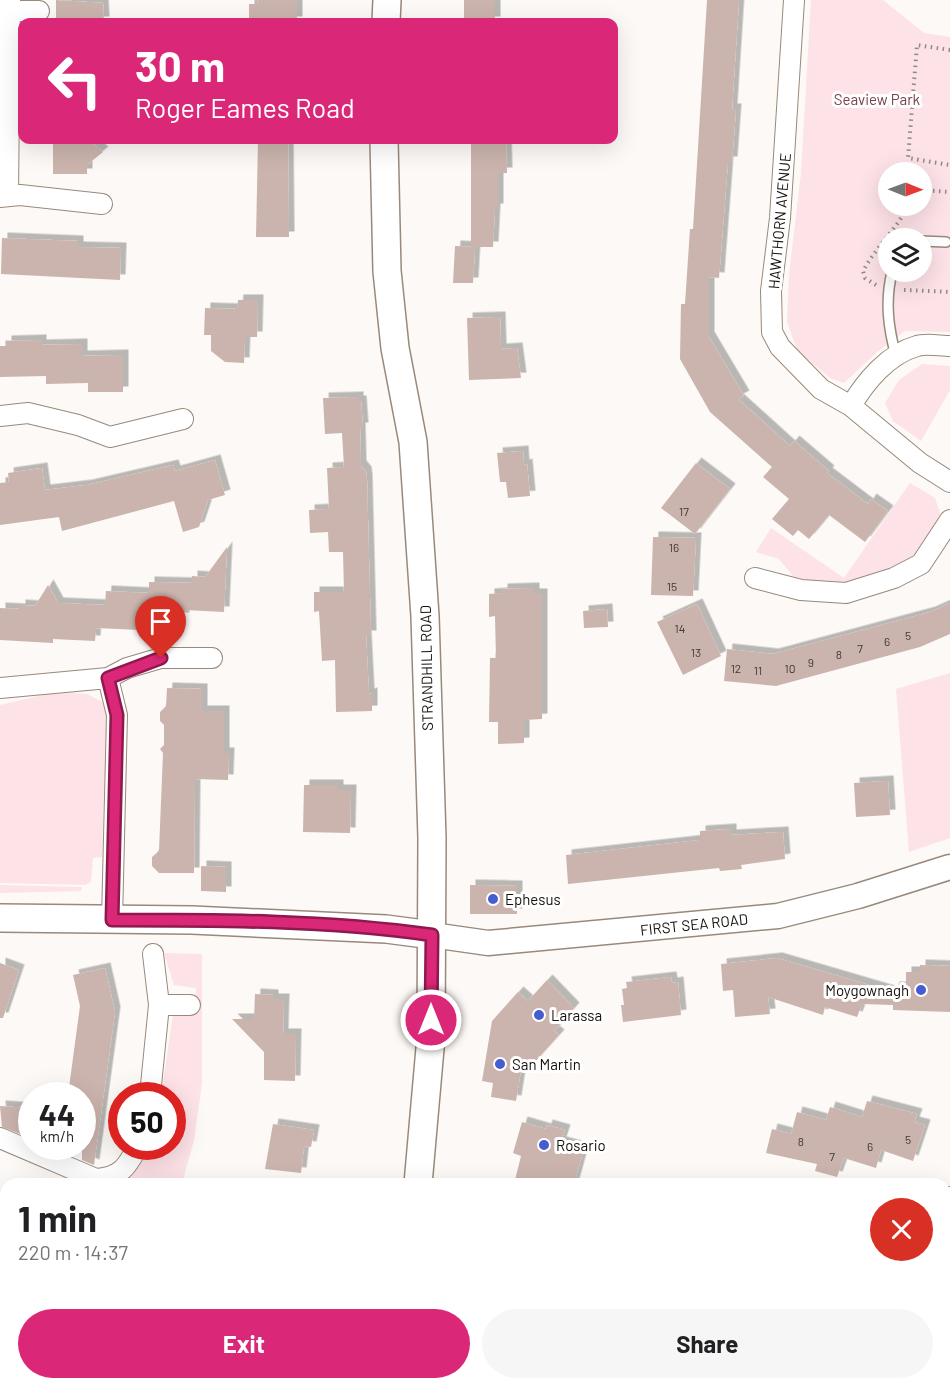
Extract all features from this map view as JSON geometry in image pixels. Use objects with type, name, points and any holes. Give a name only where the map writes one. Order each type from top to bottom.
[{"type":"main road","points":[[386,18],[387,0]]},
{"type":"main road","name":"STRANDHILL ROAD","points":[[384,147],[388,282],[395,348],[413,442],[420,525],[432,838],[430,1048],[419,1178]]},
{"type":"main road","points":[[0,918],[192,920],[375,928],[432,935]]},
{"type":"street","name":"HAWTHORN AVENUE","points":[[794,0],[782,195],[771,291],[772,332],[780,347],[821,388],[851,406]]},
{"type":"street","points":[[39,11],[10,5],[4,197],[20,195],[102,204]]},
{"type":"street","points":[[950,346],[917,345],[896,356],[865,383],[851,406],[920,463],[950,482]]},
{"type":"street","points":[[0,416],[28,412],[78,425],[110,437],[183,419]]},
{"type":"street","points":[[755,578],[801,590],[846,593],[885,581],[921,564],[950,520]]},
{"type":"street","points":[[0,688],[108,678],[161,658],[212,658]]},
{"type":"street","points":[[108,678],[117,715],[112,920]]},
{"type":"street","name":"FIRST SEA ROAD","points":[[432,935],[489,944],[778,916],[858,896],[950,867]]},
{"type":"street","points":[[151,1082],[159,1005],[153,954]]},
{"type":"street","points":[[159,1005],[190,1005]]},
{"type":"street","points":[[0,1138],[94,1178]]},
{"type":"street","points":[[112,1178],[128,1166],[131,1160]]},
{"type":"lane","points":[[932,242],[946,243]]},
{"type":"lane","points":[[890,282],[887,326],[896,356]]},
{"type":"path","points":[[950,50],[917,45],[908,158],[950,165]]},
{"type":"path","points":[[932,191],[950,192]]},
{"type":"path","points":[[903,216],[899,224],[872,255],[863,271],[864,278],[888,289],[950,292]]},
{"type":"green space","name":"Seaview Park","points":[[811,0],[883,0],[924,33],[950,37],[950,332],[905,331],[876,353],[844,383],[830,378],[797,350],[787,322],[789,275],[801,173]]},
{"type":"green space","points":[[922,364],[950,366],[950,390],[921,441],[893,421],[885,403],[899,380]]},
{"type":"green space","points":[[910,483],[935,498],[941,516],[915,555],[890,571],[848,583],[814,582],[793,576],[779,559],[756,552],[771,528],[844,578]]},
{"type":"green space","points":[[950,673],[950,838],[909,852],[896,689]]},
{"type":"green space","points":[[47,694],[87,694],[102,702],[107,713],[102,857],[93,858],[91,881],[86,885],[0,883],[0,705]]},
{"type":"green space","points":[[0,885],[82,887],[81,891],[0,893]]},
{"type":"green space","points":[[164,953],[202,954],[202,1083],[194,1140],[183,1178],[130,1178],[139,1160],[186,1160],[186,1082],[163,1082],[173,1015],[195,1007],[196,988],[174,985]]},
{"type":"building","points":[[56,0],[103,3],[104,18],[56,18]]},
{"type":"building","points":[[258,0],[297,0],[297,18],[249,18],[249,4],[257,4]]},
{"type":"building","points":[[464,0],[495,0],[495,18],[464,18]]},
{"type":"building","points":[[707,0],[739,0],[732,109],[736,109],[732,162],[728,162],[719,278],[709,277],[709,337],[744,396],[738,399],[790,446],[794,441],[829,471],[827,473],[868,504],[871,499],[888,511],[865,542],[829,515],[809,539],[798,530],[793,536],[772,519],[789,499],[763,477],[772,467],[710,412],[680,359],[681,304],[685,304],[690,229],[693,229]]},
{"type":"building","points":[[53,144],[93,144],[103,152],[87,165],[87,174],[53,174]]},
{"type":"building","points":[[258,144],[288,144],[289,237],[256,237]]},
{"type":"building","points":[[471,144],[506,144],[507,173],[498,173],[498,209],[495,209],[493,247],[471,247]]},
{"type":"building","points":[[2,238],[78,241],[78,247],[121,248],[120,280],[1,274]]},
{"type":"building","points":[[455,246],[475,247],[473,283],[453,283]]},
{"type":"building","points":[[238,300],[258,300],[257,337],[245,337],[244,363],[225,362],[211,351],[211,335],[204,335],[205,308],[237,309]]},
{"type":"building","points":[[500,317],[501,349],[517,348],[521,378],[469,380],[467,318]]},
{"type":"building","points":[[41,340],[41,345],[82,344],[82,356],[123,355],[123,392],[88,392],[88,383],[46,384],[46,376],[0,377],[0,346],[6,346],[6,341]]},
{"type":"building","points":[[358,397],[358,401],[361,401],[363,428],[360,428],[361,466],[366,472],[367,480],[371,636],[366,636],[372,711],[336,712],[335,660],[322,661],[319,611],[314,612],[314,592],[344,592],[343,552],[329,552],[328,532],[310,533],[309,510],[329,509],[327,468],[344,467],[342,433],[325,434],[323,398]]},
{"type":"building","points":[[523,451],[524,465],[527,464],[530,496],[508,498],[506,482],[500,482],[497,453]]},
{"type":"building","points":[[215,460],[225,495],[208,500],[199,527],[183,532],[174,501],[62,531],[59,517],[0,525],[0,483],[9,482],[8,473],[42,468],[45,490],[87,485],[173,465],[175,471]]},
{"type":"building","points":[[696,463],[730,489],[695,534],[661,508]]},
{"type":"building","points":[[653,537],[696,538],[693,596],[651,595]]},
{"type":"building","points":[[227,547],[224,612],[184,610],[184,618],[140,616],[139,630],[96,628],[95,641],[53,639],[53,643],[0,640],[0,608],[20,609],[20,605],[35,606],[48,585],[58,603],[105,605],[106,591],[149,593],[149,582],[192,583],[192,576],[205,577]]},
{"type":"building","points":[[534,588],[534,594],[542,594],[542,719],[524,720],[524,743],[498,744],[498,722],[489,722],[490,658],[496,658],[495,616],[489,617],[489,594],[502,593],[502,589]]},
{"type":"building","points":[[950,603],[950,634],[920,647],[776,686],[724,681],[727,649],[773,654],[930,612]]},
{"type":"building","points":[[697,604],[721,656],[683,675],[657,622]]},
{"type":"building","points":[[607,609],[608,627],[584,628],[583,611]]},
{"type":"building","points":[[167,688],[202,689],[202,711],[224,711],[224,753],[229,753],[228,780],[195,779],[194,873],[159,873],[152,866],[152,857],[159,851],[163,753],[160,749],[164,745],[164,725],[160,721],[160,712],[166,706]]},
{"type":"building","points":[[888,781],[890,815],[856,817],[854,783]]},
{"type":"building","points":[[304,785],[338,785],[338,790],[351,790],[350,833],[303,832]]},
{"type":"building","points":[[731,829],[731,835],[783,832],[785,859],[741,865],[742,869],[720,871],[719,868],[568,884],[566,855],[700,840],[700,831]]},
{"type":"building","points":[[201,866],[226,867],[226,892],[201,891]]},
{"type":"building","name":"Ephesus","points":[[470,885],[517,886],[517,914],[470,914]]},
{"type":"building","points":[[777,958],[893,992],[894,987],[906,987],[906,972],[920,972],[920,965],[950,966],[950,1012],[893,1010],[893,1005],[862,1004],[857,1017],[825,1007],[823,1015],[768,997],[770,1014],[735,1017],[733,990],[723,991],[721,964]]},
{"type":"building","points":[[0,963],[19,970],[3,1018],[0,1018]]},
{"type":"building","points":[[105,968],[115,1012],[96,1150],[96,1082],[70,1082],[80,1006],[73,975]]},
{"type":"building","points":[[671,977],[672,983],[678,982],[681,1015],[623,1022],[622,989],[627,988],[626,982]]},
{"type":"building","points":[[547,980],[574,1008],[554,1031],[559,1035],[532,1065],[522,1063],[516,1101],[491,1097],[493,1083],[482,1081],[492,1021],[518,992],[528,1001]]},
{"type":"building","points":[[255,994],[273,995],[273,999],[284,999],[283,1034],[296,1034],[295,1081],[264,1080],[264,1052],[232,1019],[254,1019]]},
{"type":"building","points":[[867,1101],[917,1114],[914,1122],[925,1125],[913,1161],[881,1150],[876,1168],[844,1158],[837,1177],[815,1171],[817,1164],[766,1153],[772,1129],[791,1134],[797,1112],[826,1120],[830,1107],[862,1117]]},
{"type":"building","points":[[0,1106],[18,1107],[18,1133],[2,1127]]},
{"type":"building","name":"Rosario","points":[[522,1122],[546,1129],[547,1125],[565,1130],[561,1142],[584,1148],[576,1178],[516,1178],[521,1156],[513,1153]]},
{"type":"building","points":[[273,1124],[314,1130],[311,1147],[304,1146],[301,1173],[265,1169]]},
{"type":"building","points":[[82,1160],[95,1160],[94,1165]]},
{"type":"place","name":"Ephesus","points":[[493,899]]},
{"type":"place","name":"Moygownagh","points":[[921,990]]},
{"type":"place","name":"Larassa","points":[[539,1015]]},
{"type":"place","name":"San Martin","points":[[500,1064]]},
{"type":"place","name":"Rosario","points":[[544,1145]]},
{"type":"route","points":[[161,658],[127,668],[108,678],[117,715],[112,920],[192,920],[386,929],[432,935],[431,1020]]}]
